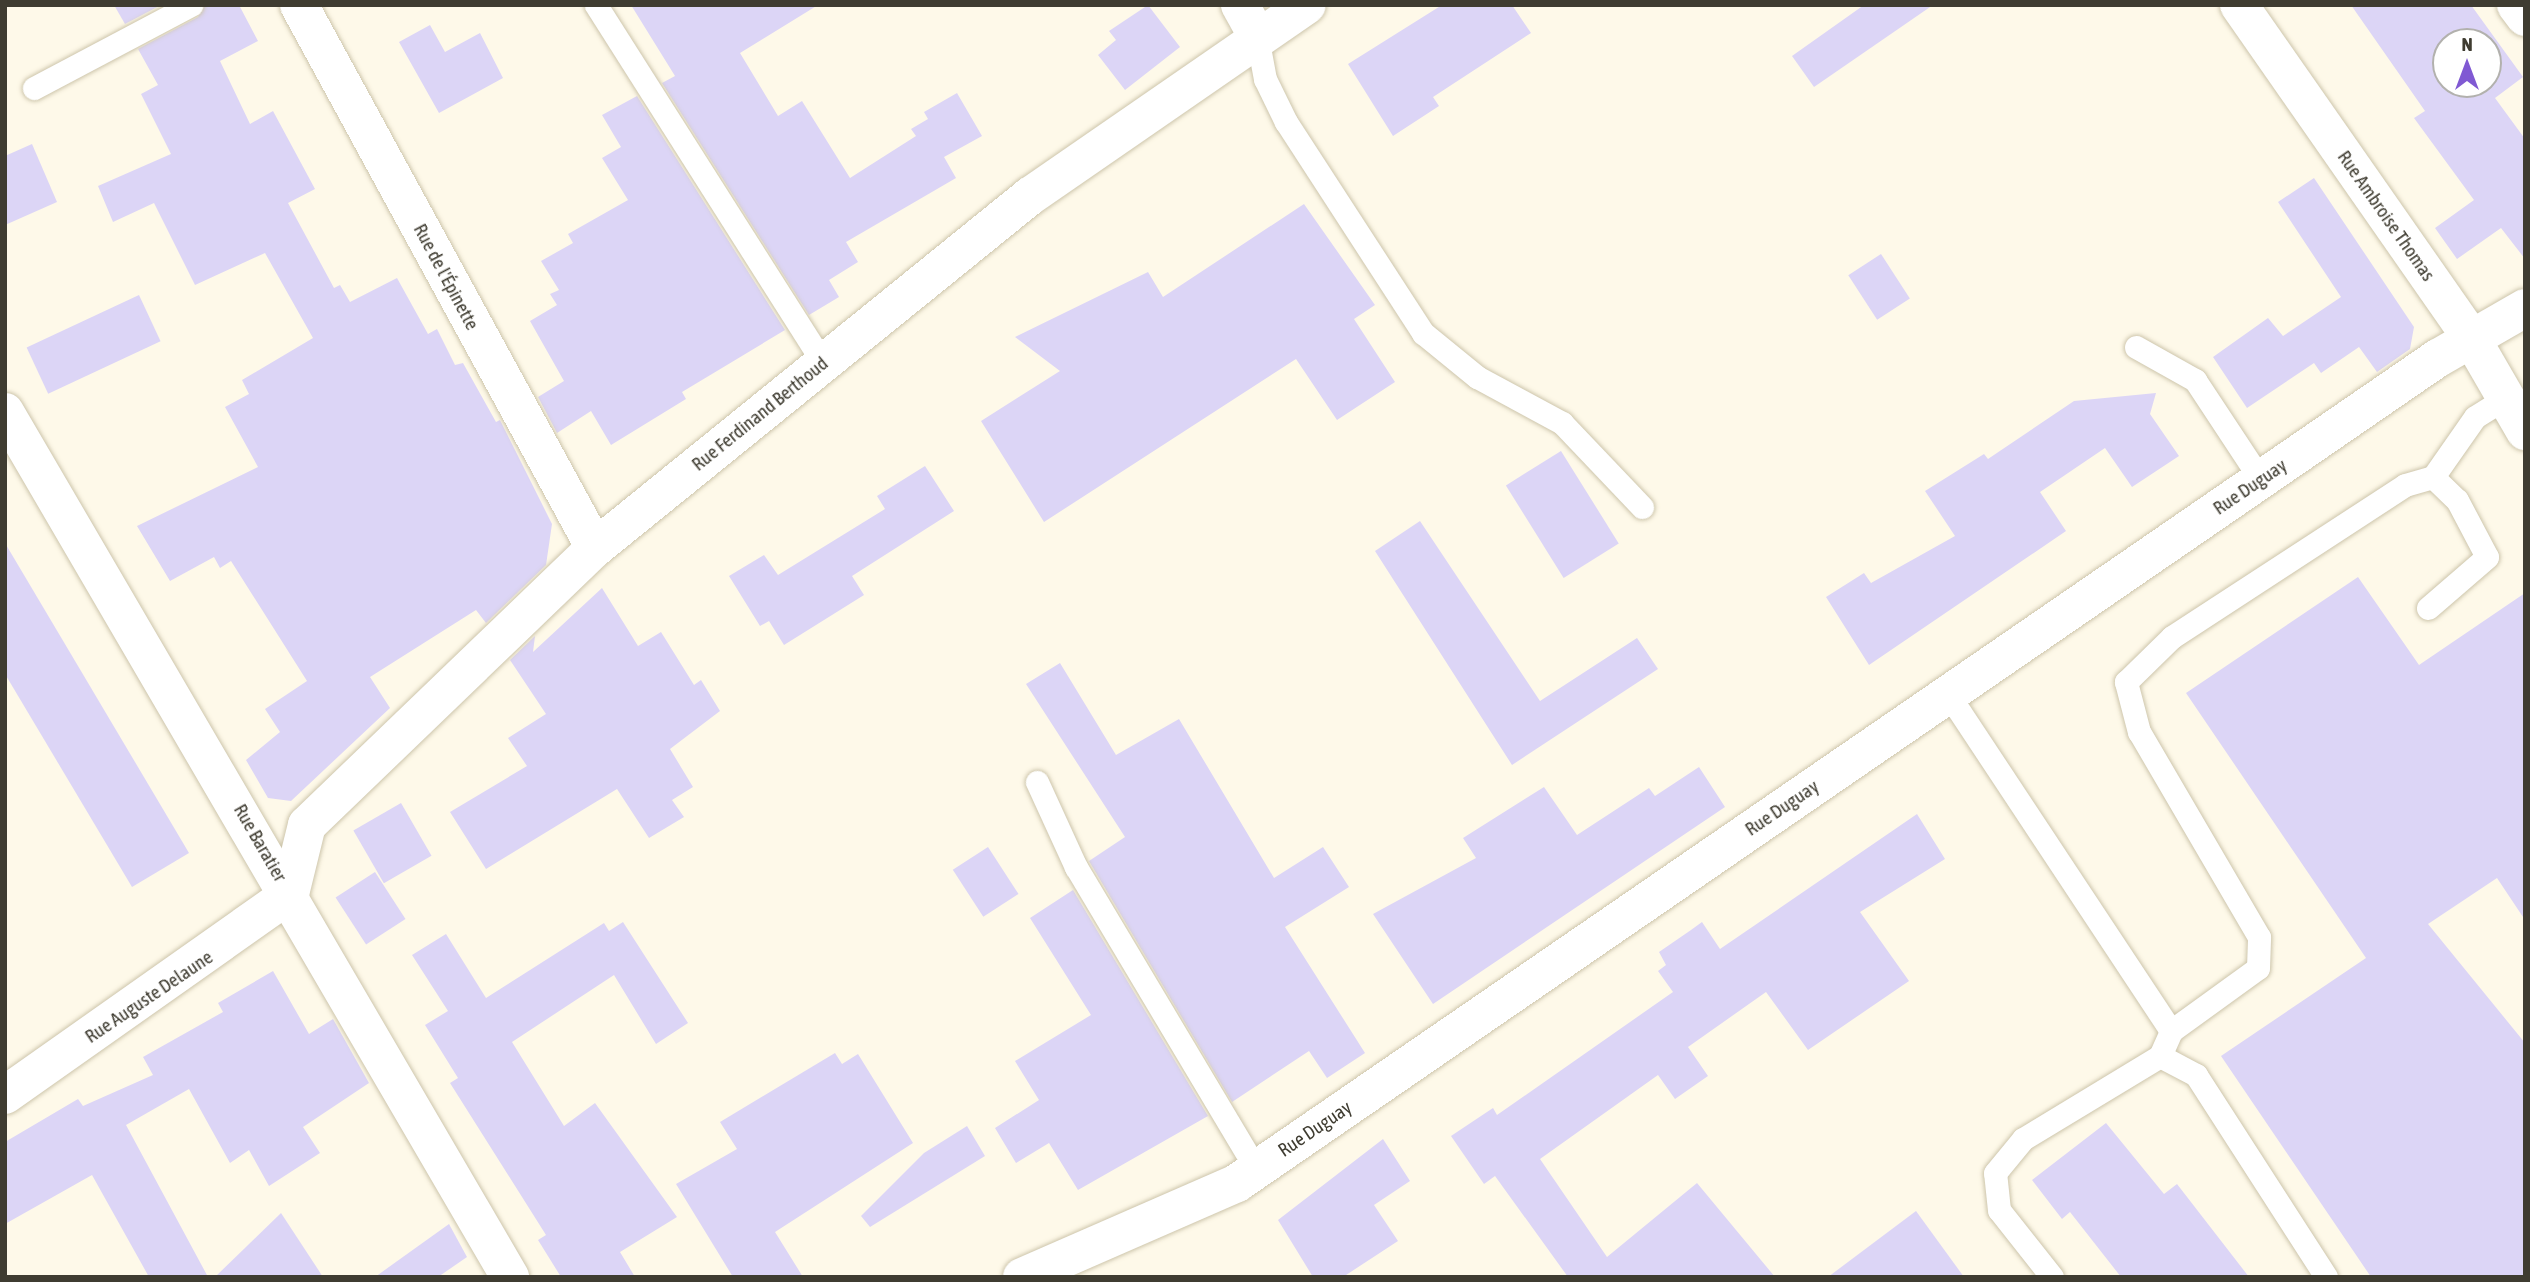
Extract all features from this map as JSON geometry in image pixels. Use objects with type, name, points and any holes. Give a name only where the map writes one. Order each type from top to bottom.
[{"type":"street","name":"Rue de l'Épinette","points":[[299,5],[595,548]]},
{"type":"street","name":"Rue Ferdinand Berthoud","points":[[290,894],[307,825],[595,548],[1249,21],[1307,5]]},
{"type":"street","name":"Rue Ambroise Thomas","points":[[2239,5],[2470,336],[2504,399],[2525,431]]},
{"type":"street","points":[[2516,5],[2525,17]]},
{"type":"street","name":"Rue Duguay","points":[[1022,1277],[1256,1169],[2470,336],[2525,309]]},
{"type":"street","name":"Rue Baratier","points":[[5,412],[290,894],[510,1277]]},
{"type":"street","name":"Rue Auguste Delaune","points":[[5,1095],[290,894]]},
{"type":"lane","points":[[34,88],[191,5]]},
{"type":"lane","points":[[596,5],[823,363]]},
{"type":"lane","points":[[1249,21],[1265,79],[1286,122],[1423,333],[1477,377],[1562,424],[1642,507]]},
{"type":"lane","points":[[2136,347],[2195,380],[2261,480]]},
{"type":"lane","points":[[2052,1277],[1999,1210],[1995,1173],[2023,1139],[2160,1055],[2171,1031],[2258,968],[2259,937],[2139,732],[2126,682],[2172,637],[2405,485],[2433,477],[2474,416],[2504,399]]},
{"type":"lane","points":[[2428,608],[2487,557],[2457,500],[2433,477]]},
{"type":"lane","points":[[1948,694],[2171,1031]]},
{"type":"lane","points":[[1037,782],[1076,867],[1256,1169]]},
{"type":"lane","points":[[2160,1055],[2196,1075],[2326,1277]]},
{"type":"building","points":[[114,5],[161,5],[125,24]]},
{"type":"building","points":[[205,5],[239,5],[258,41],[220,61],[250,124],[273,111],[315,189],[288,203],[334,288],[340,285],[350,302],[397,278],[428,334],[437,329],[455,365],[463,363],[496,422],[500,420],[552,524],[546,565],[486,623],[476,610],[370,677],[390,708],[291,801],[268,798],[246,760],[280,732],[265,709],[307,681],[231,561],[220,568],[214,557],[170,581],[137,526],[258,467],[225,407],[249,394],[242,380],[313,338],[265,253],[195,285],[154,203],[113,222],[98,186],[171,154],[141,94],[158,85],[138,49],[198,17]]},
{"type":"building","points":[[631,5],[818,5],[740,53],[778,116],[802,101],[850,178],[916,136],[911,129],[928,119],[924,112],[957,93],[982,136],[944,157],[956,178],[846,242],[858,262],[829,280],[839,297],[809,315],[662,83],[675,76]]},
{"type":"building","points":[[1148,5],[1180,47],[1125,90],[1098,55],[1116,40],[1109,31]]},
{"type":"building","points":[[1442,5],[1512,5],[1531,33],[1433,97],[1439,106],[1393,136],[1348,64]]},
{"type":"building","points":[[1864,5],[1933,5],[1814,87],[1792,56]]},
{"type":"building","points":[[2351,5],[2471,5],[2488,28],[2432,28],[2432,98],[2495,98],[2525,139],[2525,259],[2501,228],[2457,259],[2435,228],[2474,200],[2414,118],[2425,111]]},
{"type":"building","points":[[430,25],[445,52],[480,33],[503,78],[439,113],[399,42]]},
{"type":"building","points":[[2502,48],[2523,77],[2502,93]]},
{"type":"building","points":[[637,96],[785,330],[682,392],[686,399],[611,445],[591,411],[557,433],[538,397],[564,381],[530,321],[557,305],[550,294],[559,290],[541,261],[573,243],[568,234],[628,200],[602,158],[621,147],[602,115]]},
{"type":"building","points":[[32,144],[57,202],[5,225],[5,156]]},
{"type":"building","points":[[2314,178],[2414,327],[2410,349],[2377,372],[2359,347],[2321,373],[2314,363],[2247,408],[2213,357],[2268,318],[2283,336],[2341,297],[2278,202]]},
{"type":"building","points":[[1304,204],[1375,305],[1354,319],[1395,382],[1337,420],[1296,359],[1044,522],[981,421],[1060,371],[1015,337],[1148,272],[1163,297]]},
{"type":"building","points":[[1881,254],[1910,298],[1877,320],[1848,275]]},
{"type":"building","points":[[139,295],[161,341],[48,394],[27,347]]},
{"type":"building","points":[[2156,393],[2150,414],[2179,456],[2132,487],[2105,448],[2040,492],[2066,531],[1869,665],[1826,597],[1864,573],[1871,583],[1955,536],[1925,491],[1984,454],[1988,459],[2074,401]]},
{"type":"building","points":[[1561,451],[1619,543],[1564,578],[1506,485]]},
{"type":"building","points":[[925,466],[954,511],[852,576],[864,595],[784,645],[769,621],[760,626],[729,576],[764,555],[778,575],[885,509],[877,496]]},
{"type":"building","points":[[1420,521],[1540,701],[1637,638],[1658,669],[1512,765],[1375,551]]},
{"type":"building","points":[[5,543],[189,853],[132,887],[5,674]]},
{"type":"building","points":[[2358,577],[2419,665],[2525,593],[2525,920],[2497,878],[2428,924],[2525,1043],[2525,1277],[2371,1277],[2221,1056],[2366,958],[2186,693]]},
{"type":"building","points":[[602,588],[638,646],[661,632],[694,685],[701,680],[720,711],[670,749],[693,787],[672,800],[684,817],[649,838],[617,789],[486,869],[450,812],[527,766],[508,738],[546,714],[510,660],[535,636],[533,652]]},
{"type":"building","points":[[1060,663],[1116,755],[1179,719],[1274,878],[1323,847],[1349,887],[1285,927],[1365,1053],[1327,1078],[1309,1051],[1232,1102],[1089,861],[1125,837],[1026,684]]},
{"type":"building","points":[[1699,767],[1725,807],[1433,1004],[1373,914],[1476,858],[1463,838],[1544,787],[1577,835],[1649,788],[1655,796]]},
{"type":"building","points":[[401,803],[432,856],[384,883],[353,830]]},
{"type":"building","points":[[1917,814],[1945,859],[1860,912],[1909,981],[1808,1050],[1766,992],[1688,1047],[1708,1076],[1675,1099],[1658,1075],[1540,1159],[1607,1257],[1697,1183],[1775,1277],[1568,1277],[1495,1176],[1484,1184],[1451,1136],[1493,1108],[1497,1115],[1673,992],[1658,971],[1666,965],[1659,952],[1702,922],[1720,949]]},
{"type":"building","points":[[988,847],[1018,894],[983,917],[953,870]]},
{"type":"building","points":[[375,872],[405,919],[366,945],[336,898]]},
{"type":"building","points":[[1073,890],[1208,1116],[1078,1190],[1049,1143],[1016,1163],[995,1128],[1039,1100],[1015,1061],[1091,1015],[1030,918]]},
{"type":"building","points":[[623,922],[688,1023],[656,1044],[614,975],[512,1042],[564,1126],[595,1103],[677,1217],[620,1252],[635,1277],[561,1277],[538,1240],[546,1235],[450,1083],[458,1078],[425,1025],[448,1011],[412,955],[446,934],[486,998],[604,923],[609,931]]},
{"type":"building","points":[[273,971],[309,1034],[333,1019],[369,1083],[303,1127],[320,1153],[269,1186],[249,1150],[230,1163],[189,1089],[126,1125],[208,1277],[149,1277],[92,1175],[5,1224],[5,1142],[78,1099],[83,1106],[153,1075],[143,1057],[223,1012],[218,1003]]},
{"type":"building","points":[[835,1053],[842,1064],[858,1054],[913,1143],[775,1232],[803,1277],[733,1277],[676,1184],[737,1149],[720,1122]]},
{"type":"building","points":[[2106,1123],[2164,1194],[2177,1184],[2249,1277],[2121,1277],[2070,1212],[2062,1219],[2032,1180]]},
{"type":"building","points":[[967,1126],[985,1156],[870,1227],[861,1216],[924,1153]]},
{"type":"building","points":[[1383,1139],[1410,1181],[1374,1205],[1398,1241],[1343,1277],[1313,1277],[1278,1220]]},
{"type":"building","points":[[1916,1211],[1964,1277],[1828,1277]]},
{"type":"building","points":[[281,1213],[323,1277],[215,1277]]},
{"type":"building","points":[[449,1224],[467,1257],[438,1277],[375,1277]]}]
